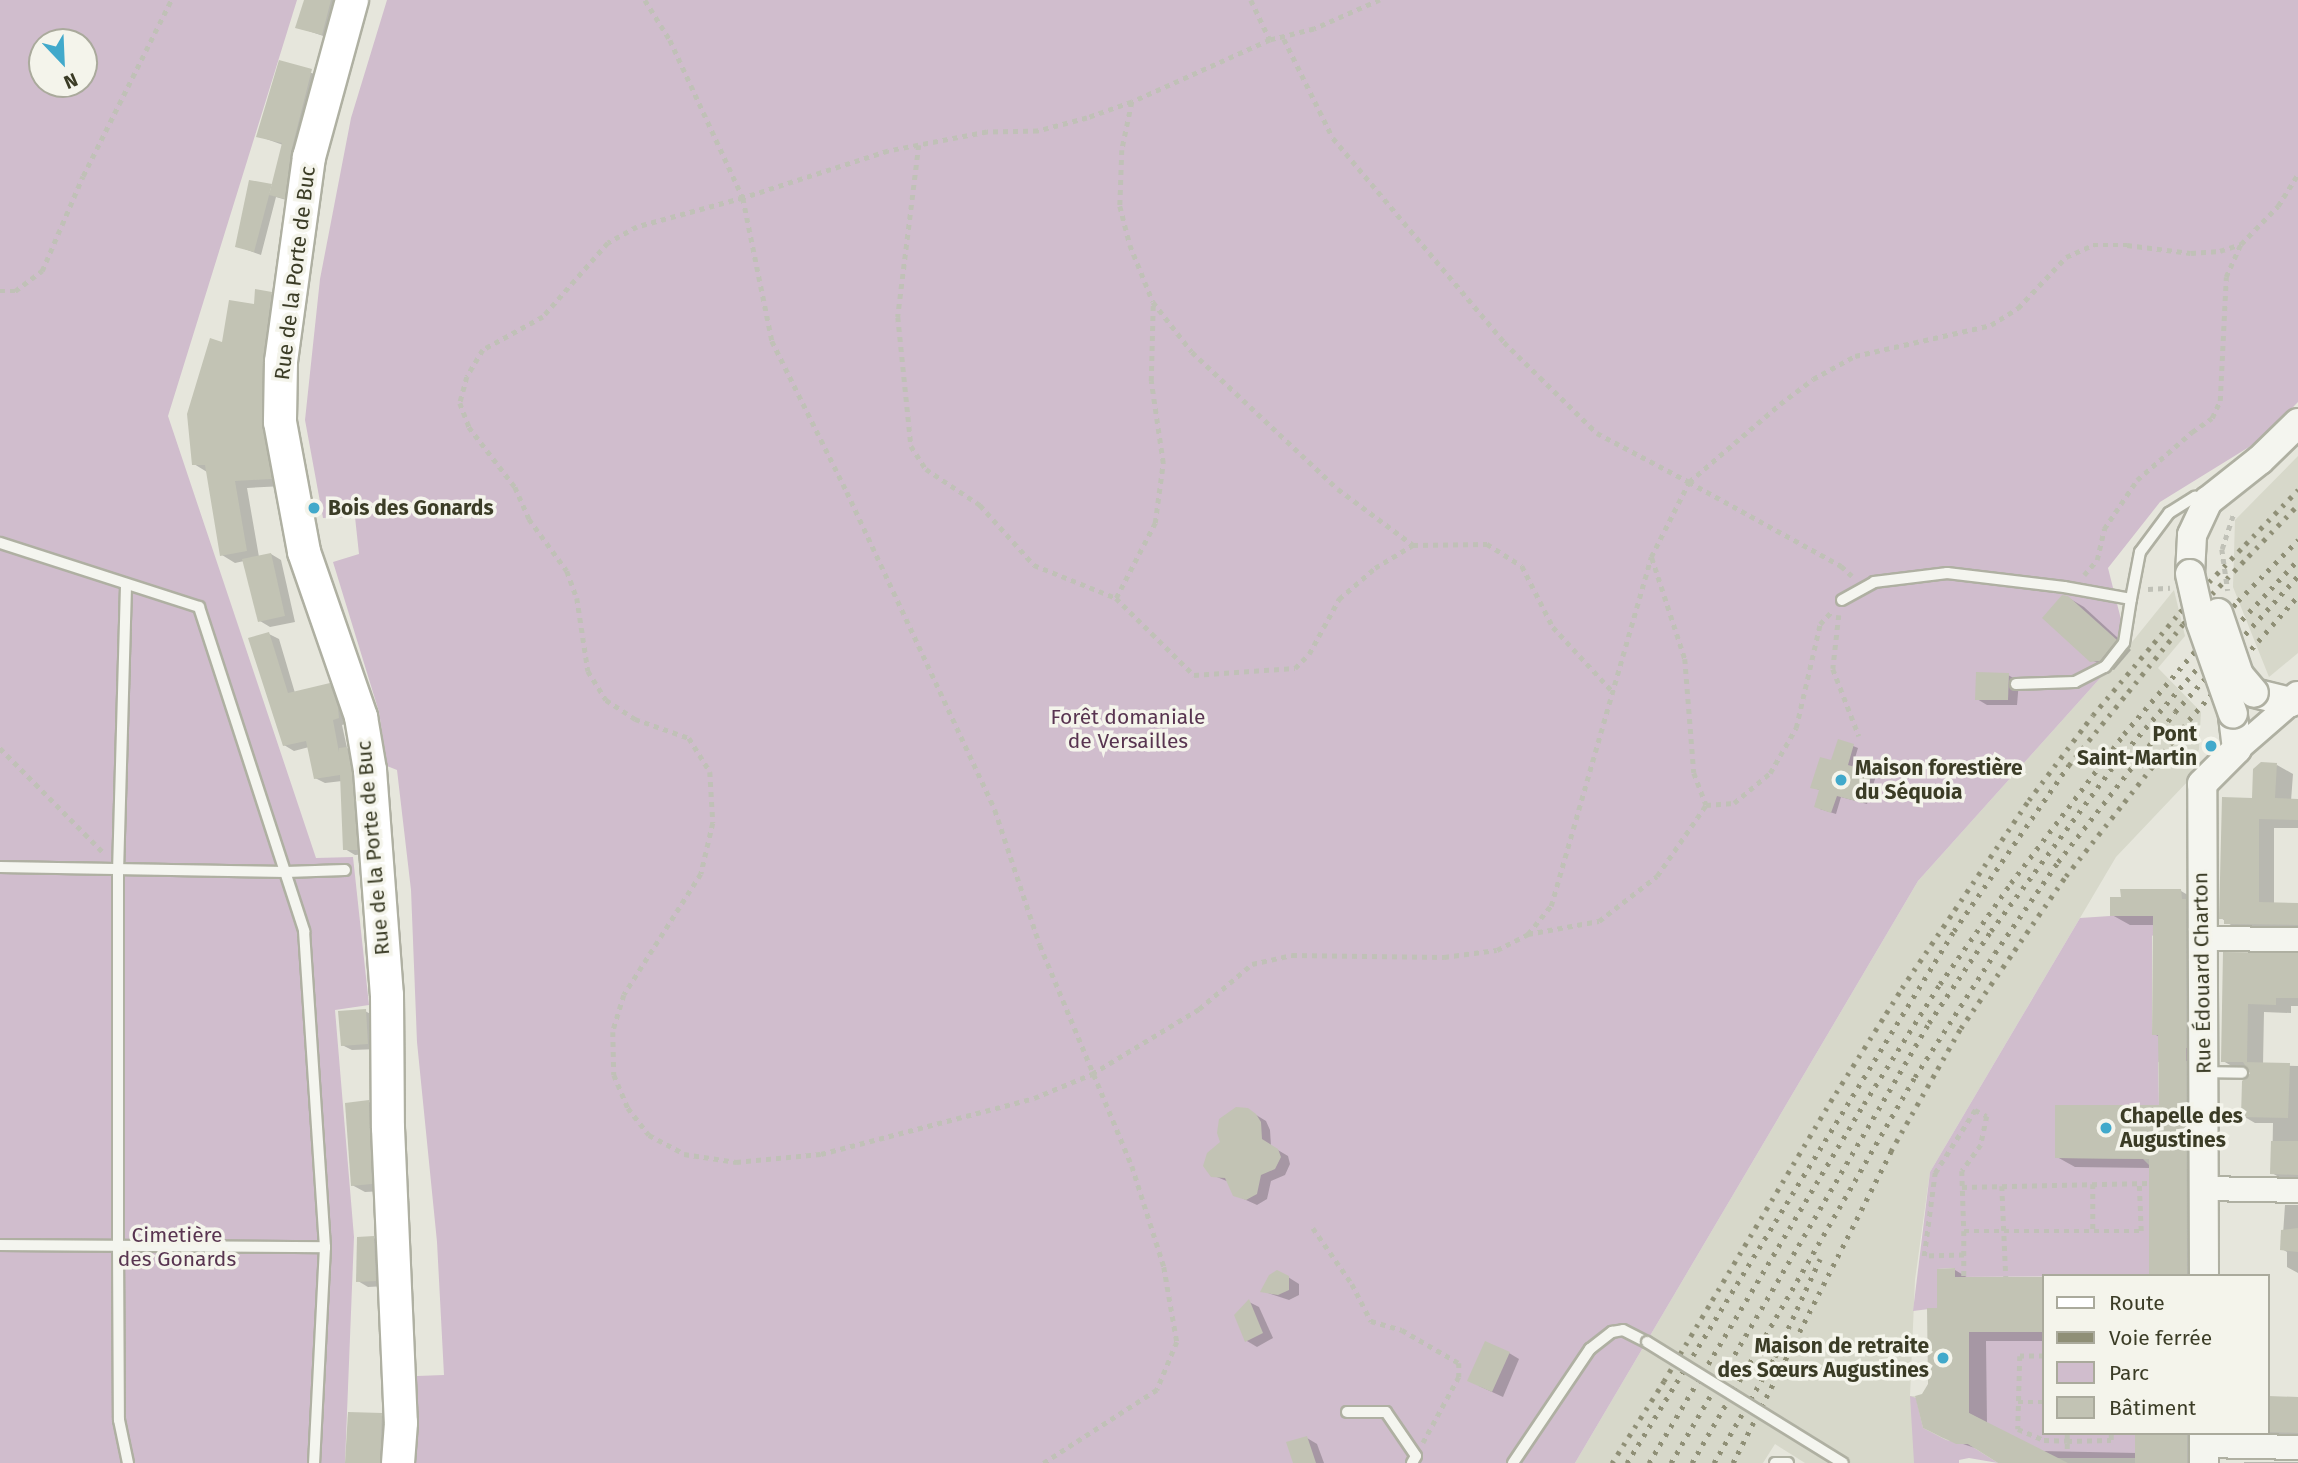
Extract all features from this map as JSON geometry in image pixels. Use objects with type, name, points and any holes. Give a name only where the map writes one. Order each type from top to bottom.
[{"type":"main road","name":"Rue de la Porte de Buc","points":[[352,0],[309,156],[281,362],[280,422],[304,552],[360,717],[370,770],[387,995],[388,1128],[401,1423],[398,1463]]},
{"type":"street","points":[[2295,699],[2246,741],[2233,714],[2205,635],[2192,536],[2231,483],[2298,423]]},
{"type":"street","points":[[2197,576],[2211,587],[2239,675],[2254,693],[2295,699]]},
{"type":"street","name":"Rue Édouard Charton","points":[[2204,1274],[2202,784],[2246,741]]},
{"type":"street","points":[[2201,938],[2298,939]]},
{"type":"street","points":[[2204,1188],[2298,1190]]},
{"type":"street","points":[[2204,1447],[2298,1447]]},
{"type":"lane","points":[[2016,684],[2075,682],[2105,667],[2124,643],[2140,552],[2169,513],[2195,498],[2213,504]]},
{"type":"lane","points":[[0,543],[125,586],[199,607],[304,931],[325,1247],[314,1463]]},
{"type":"lane","points":[[1842,600],[1874,582],[1947,573],[2132,594]]},
{"type":"lane","points":[[125,586],[118,867],[118,1246],[119,1419],[128,1463]]},
{"type":"lane","points":[[0,867],[286,872],[345,870]]},
{"type":"lane","points":[[2203,1072],[2242,1073]]},
{"type":"lane","points":[[0,1245],[325,1247]]},
{"type":"lane","points":[[1513,1463],[1590,1349],[1612,1332],[1623,1330],[1647,1342],[1843,1463]]},
{"type":"lane","points":[[1347,1412],[1386,1412],[1414,1459]]},
{"type":"lane","points":[[1775,1463],[1788,1463]]},
{"type":"path","points":[[0,291],[15,291],[42,271],[83,176],[171,0]]},
{"type":"path","points":[[645,0],[670,40],[743,198],[772,341],[848,492],[995,810],[1040,945],[1132,1166],[1164,1267],[1177,1342],[1157,1390],[1044,1463]]},
{"type":"path","points":[[1251,0],[1270,40]]},
{"type":"path","points":[[1380,0],[1314,29],[1270,40],[1132,102],[1038,131],[987,132],[888,151],[743,198],[637,227],[608,243],[543,317],[483,350],[467,377],[460,403],[469,427],[515,487],[529,519],[567,571],[577,598],[588,671],[606,699],[635,719],[689,738],[710,772],[713,823],[701,874],[624,995],[613,1032],[614,1075],[628,1108],[649,1135],[684,1154],[736,1162],[821,1154],[1034,1098],[1092,1074],[1199,1009],[1252,964],[1292,955],[1444,957],[1497,950],[1528,934],[1599,921],[1657,876],[1706,805]]},
{"type":"path","points":[[1283,38],[1333,138],[1504,342],[1597,433],[1841,566]]},
{"type":"path","points":[[1132,102],[1122,150],[1120,206],[1130,245],[1153,302],[1192,352],[1338,489],[1413,545]]},
{"type":"path","points":[[919,145],[898,317],[911,446],[926,469],[980,505],[1034,565],[1115,598],[1195,675],[1295,668],[1309,654],[1339,599],[1375,568],[1413,545],[1486,544],[1522,566],[1553,627],[1612,691]]},
{"type":"path","points":[[2072,588],[2097,560],[2104,529],[2137,480],[2212,418],[2220,401],[2227,277],[2241,244],[2278,205],[2298,174]]},
{"type":"path","points":[[1528,934],[1551,906],[1651,557],[1689,482],[1814,379],[1854,356],[1991,325],[2018,308],[2067,257],[2093,245],[2127,245],[2191,253],[2220,251],[2241,244]]},
{"type":"path","points":[[1115,598],[1156,523],[1163,463],[1152,381],[1153,302]]},
{"type":"path","points":[[1651,557],[1685,659],[1694,773],[1706,805]]},
{"type":"path","points":[[2132,594],[2197,576]]},
{"type":"path","points":[[1706,805],[1734,803],[1770,773],[1796,728],[1820,624],[1842,600]]},
{"type":"path","points":[[1842,600],[1833,669],[1859,737]]},
{"type":"path","points":[[0,748],[118,867]]},
{"type":"path","points":[[1964,1255],[1924,1256],[1935,1173],[1975,1110],[1987,1116],[1981,1145],[1962,1171],[1964,1231],[1964,1255],[1964,1277]]},
{"type":"path","points":[[1964,1231],[2141,1231],[2139,1183]]},
{"type":"path","points":[[1962,1187],[2149,1183]]},
{"type":"path","points":[[2093,1184],[2093,1232]]},
{"type":"path","points":[[2001,1186],[2006,1277]]},
{"type":"path","points":[[1313,1228],[1352,1284],[1371,1321],[1402,1330],[1459,1363],[1459,1377],[1414,1459]]},
{"type":"path","points":[[2042,1356],[2020,1356],[2018,1429],[2044,1440],[2111,1440],[2111,1435]]},
{"type":"path","points":[[2018,1402],[2042,1402]]},
{"type":"path","points":[[2067,1435],[2067,1450]]},
{"type":"shaded area","points":[[2298,456],[2298,653],[2269,677],[2233,587],[2235,520]]},
{"type":"shaded area","points":[[2174,590],[2185,636],[2158,668],[2201,712],[2199,749],[2189,780],[2116,857],[1930,1172],[1915,1280],[1910,1396],[1915,1396],[1923,1428],[1947,1439],[1954,1463],[1805,1463],[1775,1444],[1763,1463],[1575,1463],[1918,881],[2128,647]]},
{"type":"green space","name":"Cimetière des Gonards","points":[[0,0],[297,0],[168,416],[316,858],[353,857],[369,1005],[335,1010],[354,1237],[345,1463],[0,1463]]},
{"type":"green space","name":"Forêt domaniale de Versailles","points":[[387,0],[2298,0],[2298,402],[2262,439],[2160,502],[2108,568],[2128,647],[1918,881],[1575,1463],[412,1463],[417,1376],[444,1375],[437,1242],[417,1042],[411,890],[397,770],[387,766],[379,712],[333,562],[359,554],[355,517],[323,518],[305,420],[320,279],[351,118]]},
{"type":"green space","points":[[2176,916],[2152,936],[2152,1034],[2174,1035],[2174,1048],[2189,1048],[2189,1061],[2158,1062],[2159,1105],[2055,1105],[2056,1158],[2143,1159],[2149,1165],[2149,1274],[1955,1277],[1955,1268],[1937,1269],[1937,1308],[1913,1311],[1930,1172],[2080,918]]},
{"type":"green space","points":[[1958,1308],[1971,1332],[2042,1332],[2042,1435],[2135,1435],[2136,1458],[2050,1458],[1960,1408]]},
{"type":"green space","points":[[1910,1396],[1916,1398],[1923,1428],[1946,1440],[1968,1444],[1998,1463],[1969,1458],[1959,1460],[1959,1463],[1914,1463]]},
{"type":"building","points":[[304,0],[331,0],[322,35],[295,28]]},
{"type":"building","points":[[279,60],[312,69],[291,152],[285,199],[269,195],[282,143],[256,137]]},
{"type":"building","points":[[249,180],[272,184],[254,252],[235,247]]},
{"type":"building","points":[[255,289],[272,292],[263,360],[262,422],[272,479],[235,481],[247,551],[220,556],[205,465],[192,465],[187,414],[210,338],[222,342],[229,300],[254,304]]},
{"type":"building","points":[[271,553],[285,616],[258,622],[242,559]]},
{"type":"building","points":[[2062,595],[2068,596],[2117,640],[2100,661],[2090,662],[2042,618]]},
{"type":"building","points":[[269,632],[288,693],[330,683],[338,707],[339,718],[333,720],[339,752],[339,748],[347,747],[352,772],[358,850],[343,850],[340,775],[314,779],[306,741],[283,746],[248,638]]},
{"type":"building","points":[[1976,672],[2009,673],[2008,700],[1975,700]]},
{"type":"building","name":"Maison forestière du Séquoia","points":[[1838,739],[1854,744],[1848,765],[1872,772],[1863,803],[1837,796],[1831,813],[1814,807],[1819,790],[1810,788],[1820,757],[1831,760]]},
{"type":"building","points":[[2261,762],[2277,763],[2275,798],[2298,799],[2298,820],[2259,819],[2259,902],[2298,903],[2298,925],[2224,924],[2224,919],[2219,919],[2222,797],[2252,798],[2253,769]]},
{"type":"building","points":[[2120,889],[2181,889],[2182,899],[2186,899],[2187,1274],[2149,1274],[2149,1159],[2055,1158],[2055,1105],[2159,1105],[2158,1035],[2152,1035],[2153,916],[2110,916],[2110,897],[2121,897]]},
{"type":"building","points":[[2223,952],[2298,953],[2298,998],[2276,998],[2276,1005],[2248,1004],[2247,1062],[2221,1062]]},
{"type":"building","points":[[366,1009],[368,1044],[341,1046],[338,1011]]},
{"type":"building","points":[[2243,1062],[2290,1063],[2288,1118],[2241,1117],[2242,1081],[2250,1073]]},
{"type":"building","points":[[369,1100],[372,1184],[351,1186],[345,1103]]},
{"type":"building","points":[[1236,1107],[1248,1108],[1256,1114],[1261,1122],[1262,1139],[1278,1149],[1281,1157],[1275,1169],[1261,1175],[1257,1194],[1246,1200],[1233,1196],[1225,1178],[1211,1177],[1203,1166],[1207,1153],[1220,1142],[1217,1133],[1219,1119]]},
{"type":"building","points":[[2271,1141],[2298,1141],[2298,1175],[2270,1174]]},
{"type":"building","points":[[2298,1228],[2298,1252],[2280,1250],[2281,1230]]},
{"type":"building","points":[[374,1236],[376,1281],[356,1282],[357,1237]]},
{"type":"building","name":"Maison de retraite des Sœurs Augustines","points":[[1955,1268],[1955,1277],[2042,1277],[2042,1332],[1969,1332],[1969,1413],[2068,1463],[1998,1463],[1968,1444],[1956,1444],[1923,1428],[1915,1396],[1922,1394],[1928,1384],[1927,1308],[1937,1308],[1937,1269]]},
{"type":"building","points":[[1277,1270],[1289,1276],[1289,1290],[1278,1295],[1260,1292],[1269,1275]]},
{"type":"building","points":[[1249,1299],[1263,1333],[1245,1342],[1234,1315]]},
{"type":"building","points":[[1485,1341],[1510,1352],[1492,1392],[1467,1381]]},
{"type":"building","points":[[2270,1396],[2298,1397],[2298,1433],[2270,1432]]},
{"type":"building","points":[[348,1412],[382,1413],[380,1463],[345,1463]]},
{"type":"building","points":[[2135,1435],[2187,1435],[2187,1463],[2135,1463]]},
{"type":"building","points":[[1307,1436],[1316,1463],[1293,1463],[1286,1442]]},
{"type":"railway","points":[[1612,1463],[1902,988],[2029,800],[2093,715],[2180,612],[2298,490]]},
{"type":"railway","points":[[1627,1463],[1954,931],[2069,765],[2183,624],[2298,505]]},
{"type":"railway","points":[[1649,1463],[1864,1104],[1940,984],[2011,883],[2124,734],[2238,601],[2298,540]]},
{"type":"railway","points":[[1671,1463],[1929,1023],[1991,931],[2118,760],[2206,658],[2298,560]]},
{"type":"railway","points":[[1692,1463],[1915,1077],[1995,953],[2058,862],[2175,712],[2298,576]]},
{"type":"railway","points":[[1733,1463],[1891,1151],[1961,1028],[2066,876],[2189,720],[2298,596]]},
{"type":"railway","points":[[1714,1463],[1775,1357],[1820,1259]]},
{"type":"place","name":"Bois des Gonards","points":[[314,508]]},
{"type":"place","name":"Pont Saint-Martin","points":[[2211,746]]},
{"type":"place","name":"Maison forestière du Séquoia","points":[[1841,780]]},
{"type":"place","name":"Chapelle des Augustines","points":[[2106,1128]]},
{"type":"place","name":"Maison de retraite des Sœurs Augustines","points":[[1943,1358]]}]
